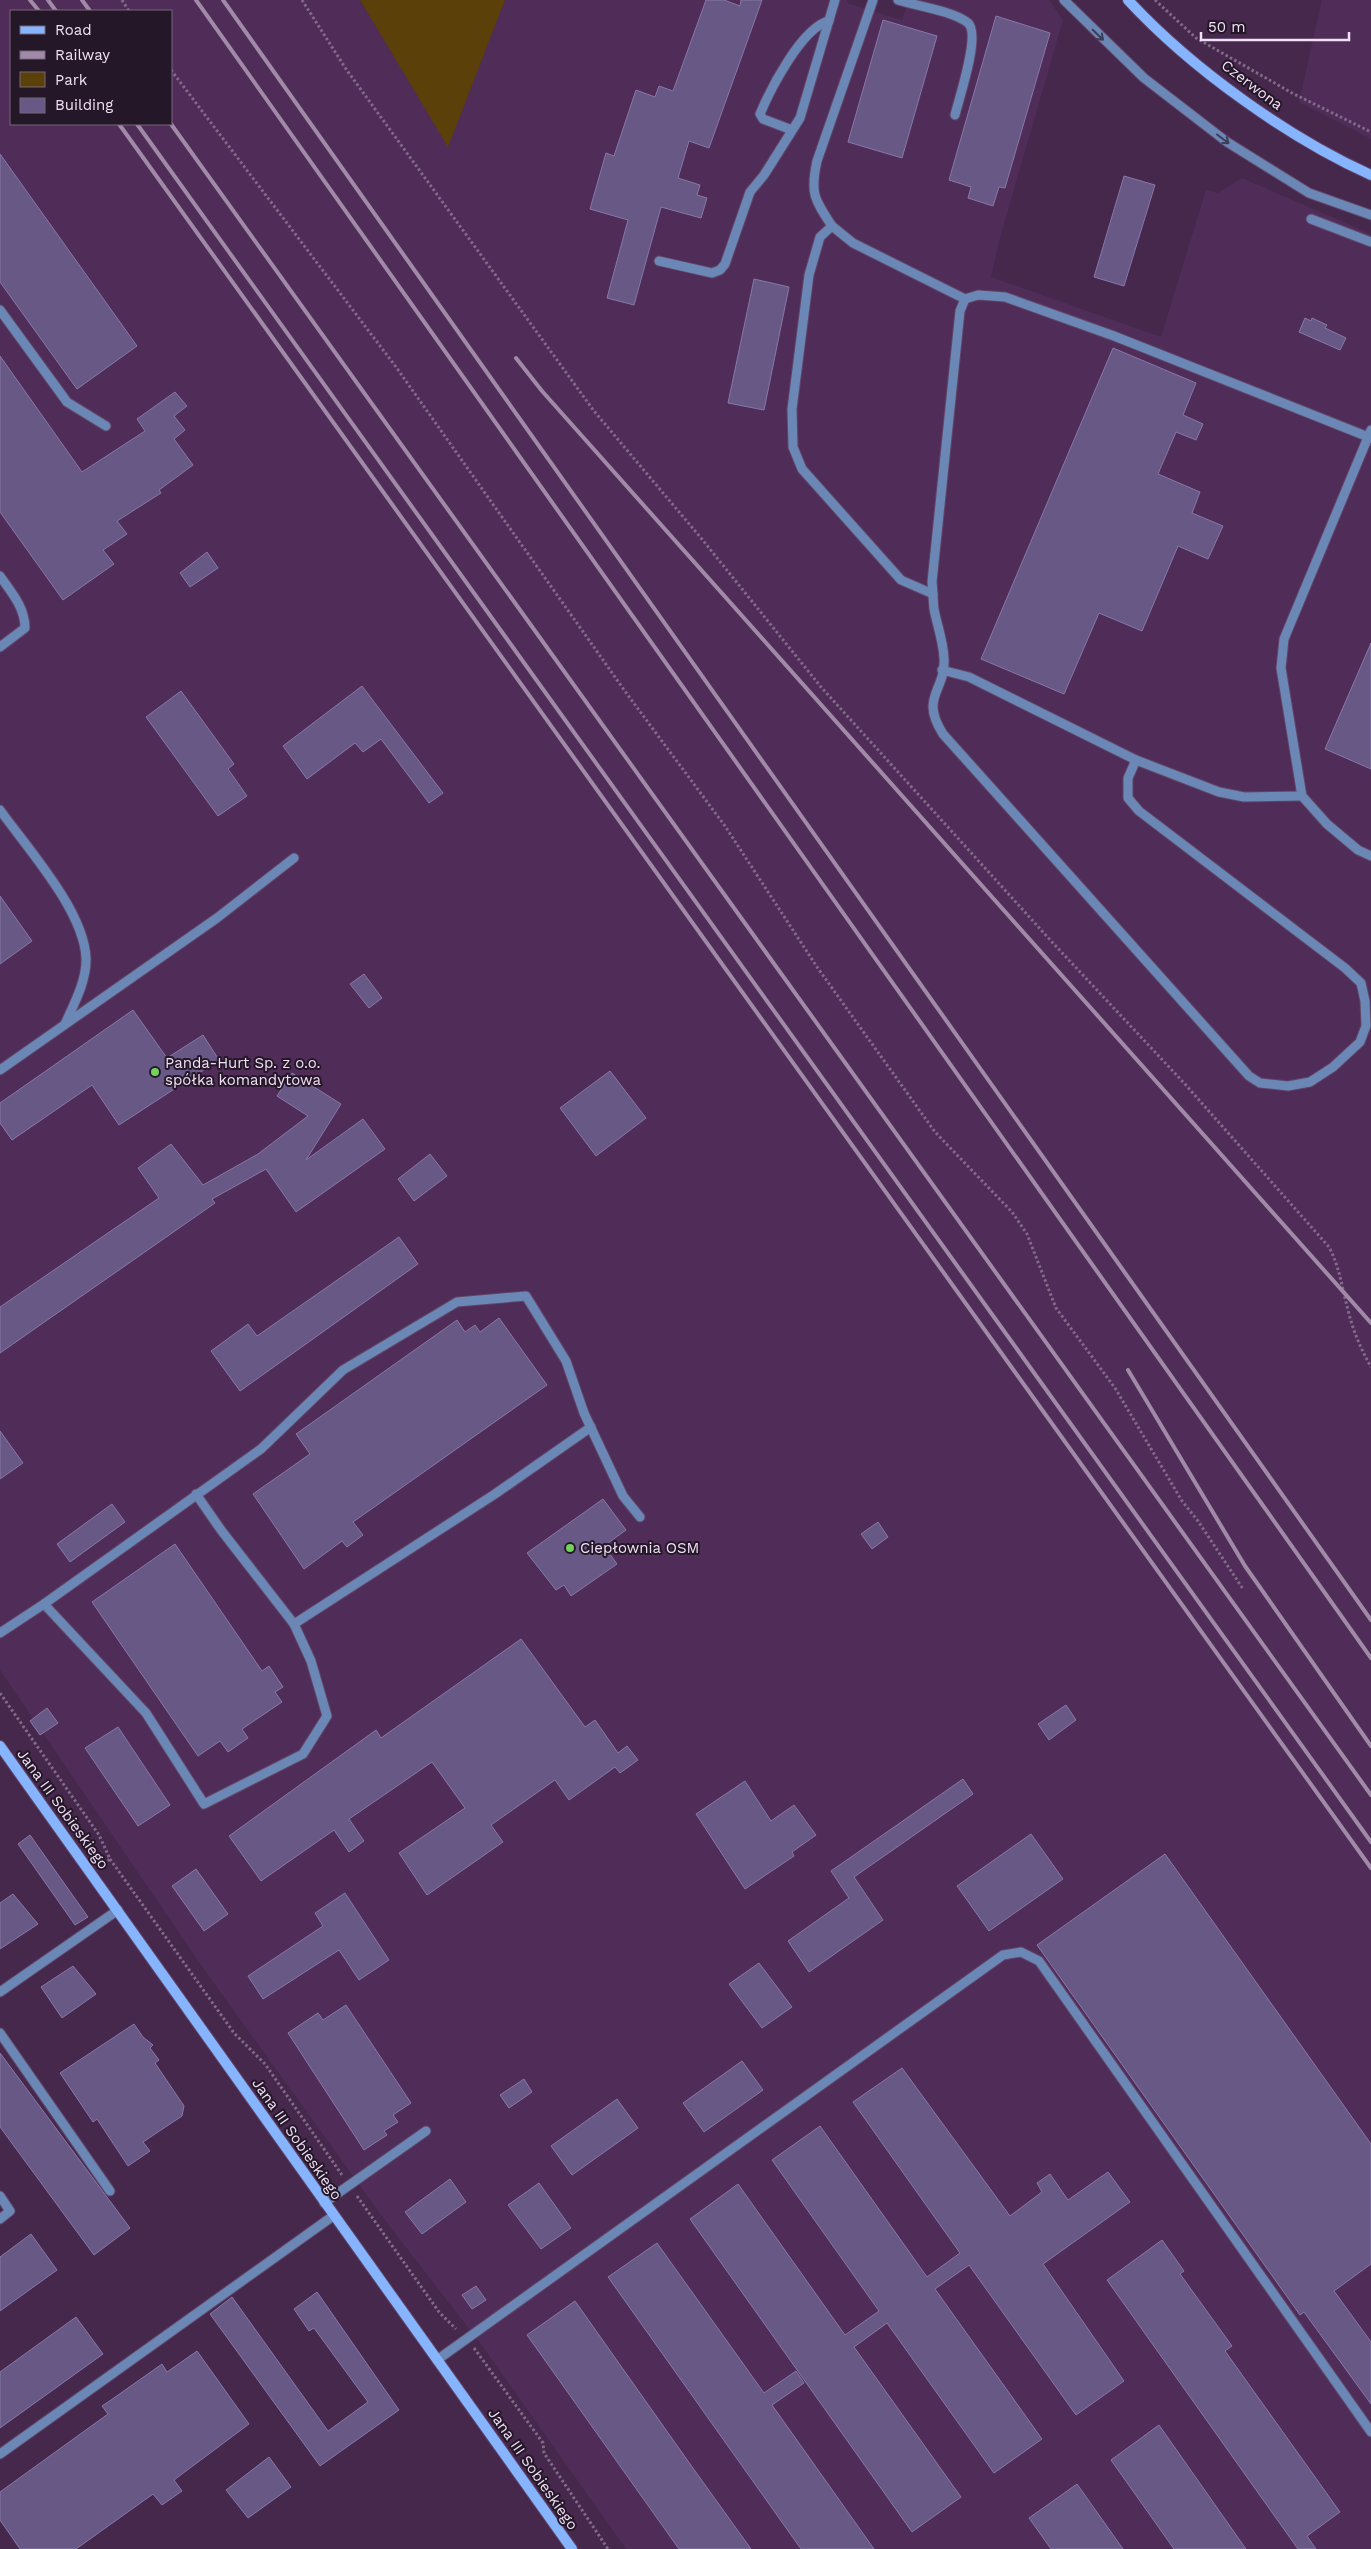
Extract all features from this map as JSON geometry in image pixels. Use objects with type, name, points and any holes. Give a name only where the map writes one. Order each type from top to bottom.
[{"type":"main road","name":"Czerwona","points":[[1128,0],[1146,19],[1178,47],[1266,116],[1321,149],[1371,175]]},
{"type":"main road","name":"Jana III Sobieskiego","points":[[0,1746],[4,1757],[118,1910],[333,2216],[572,2549]]},
{"type":"lane","points":[[659,261],[712,273],[720,270],[725,264],[750,192],[764,175],[800,118],[835,0]]},
{"type":"lane","points":[[873,0],[817,160],[812,184],[818,206],[832,226],[853,243],[965,299],[978,295],[1005,297],[1114,336],[1370,435],[1284,639],[1281,668],[1302,796],[1327,824],[1358,850],[1371,856]]},
{"type":"lane","points":[[898,0],[958,18],[969,23],[973,31],[972,47],[954,115]]},
{"type":"lane","points":[[1064,0],[1144,78],[1227,142],[1309,193],[1371,215]]},
{"type":"lane","points":[[792,130],[763,120],[760,114],[792,55],[819,23],[828,21]]},
{"type":"lane","points":[[1312,218],[1371,242]]},
{"type":"lane","points":[[832,226],[820,237],[809,275],[792,409],[793,447],[802,469],[901,580],[933,594]]},
{"type":"lane","points":[[965,299],[960,311],[932,582],[934,607],[943,641],[944,661],[932,702],[934,720],[943,734],[1248,1076],[1260,1083],[1288,1086],[1310,1082],[1333,1067],[1360,1042],[1366,1026],[1365,1001],[1361,983],[1345,968],[1139,810],[1128,798],[1128,778],[1136,760]]},
{"type":"lane","points":[[0,310],[67,402],[106,426]]},
{"type":"lane","points":[[0,576],[21,607],[25,619],[25,628],[0,647]]},
{"type":"lane","points":[[942,670],[969,677],[1136,760],[1219,792],[1244,797],[1302,796]]},
{"type":"lane","points":[[0,810],[65,900],[80,926],[86,959],[80,990],[65,1024]]},
{"type":"lane","points":[[0,1070],[217,918],[294,858]]},
{"type":"lane","points":[[0,1633],[44,1604],[261,1449],[343,1370],[456,1302],[526,1296],[566,1361],[590,1427],[623,1496],[640,1517]]},
{"type":"lane","points":[[294,1624],[495,1494],[590,1427]]},
{"type":"lane","points":[[44,1604],[146,1713],[204,1804],[302,1754],[327,1716],[311,1661],[294,1624],[239,1554],[196,1494]]},
{"type":"lane","points":[[0,1992],[118,1910]]},
{"type":"lane","points":[[438,2360],[1003,1956],[1021,1952],[1038,1961],[1371,2432]]},
{"type":"lane","points":[[0,2033],[110,2191]]},
{"type":"lane","points":[[324,2203],[426,2131]]},
{"type":"lane","points":[[0,2196],[10,2211],[0,2219]]},
{"type":"lane","points":[[0,2454],[333,2216]]},
{"type":"path","points":[[302,0],[346,69],[579,392],[821,687],[1052,942],[1184,1083],[1329,1247],[1338,1264],[1348,1311],[1358,1343],[1371,1367]]},
{"type":"path","points":[[1155,0],[1196,38],[1292,93],[1371,132]]},
{"type":"path","points":[[172,71],[396,366],[649,725],[725,826],[817,967],[935,1132],[1012,1212],[1027,1234],[1056,1308],[1115,1388],[1182,1502],[1198,1520],[1243,1589]]},
{"type":"path","points":[[110,1859],[234,2034],[265,2064],[439,2312],[480,2354],[544,2443],[544,2454],[608,2549]]},
{"type":"shaded area","points":[[0,0],[360,0],[448,146],[505,0],[847,0],[847,3],[902,20],[909,0],[1049,0],[1063,20],[1001,234],[991,277],[1161,337],[1206,190],[1218,193],[1242,178],[1371,234],[1371,2549],[626,2549],[483,2347],[381,2215],[201,1965],[0,1670]]},
{"type":"shaded area","points":[[1322,0],[1371,0],[1371,139],[1299,102]]},
{"type":"green space","points":[[360,0],[505,0],[448,147]]},
{"type":"building","points":[[706,0],[724,0],[740,6],[741,0],[762,0],[709,148],[689,141],[678,178],[700,185],[697,195],[707,198],[701,218],[661,207],[634,305],[607,298],[628,220],[590,209],[606,153],[614,156],[636,90],[655,97],[659,86],[673,91]]},
{"type":"building","points":[[996,16],[1050,33],[1005,188],[999,187],[993,206],[968,198],[971,187],[949,180]]},
{"type":"building","points":[[883,20],[937,36],[902,158],[848,142]]},
{"type":"building","points":[[0,154],[137,346],[77,389],[0,282]]},
{"type":"building","points":[[1124,176],[1155,185],[1124,286],[1094,277]]},
{"type":"building","points":[[754,279],[789,287],[764,410],[728,403]]},
{"type":"building","points":[[1305,318],[1311,321],[1312,318],[1327,325],[1325,328],[1346,338],[1340,350],[1299,332]]},
{"type":"building","points":[[1113,348],[1196,383],[1183,415],[1203,424],[1196,440],[1176,432],[1158,474],[1200,492],[1192,513],[1223,526],[1208,559],[1178,546],[1142,631],[1099,613],[1064,694],[981,659]]},
{"type":"building","points":[[0,356],[82,472],[145,431],[137,419],[175,392],[187,406],[174,416],[185,430],[174,439],[193,465],[159,490],[161,493],[117,521],[127,534],[103,550],[114,564],[63,600],[0,512]]},
{"type":"building","points":[[207,552],[218,568],[190,587],[180,573]]},
{"type":"building","points":[[1371,643],[1371,769],[1325,749]]},
{"type":"building","points":[[362,686],[443,793],[429,803],[381,739],[363,752],[355,743],[307,779],[283,746]]},
{"type":"building","points":[[181,691],[234,764],[228,769],[247,796],[218,816],[146,717]]},
{"type":"building","points":[[0,896],[32,941],[0,964]]},
{"type":"building","points":[[364,974],[382,998],[369,1008],[350,984]]},
{"type":"building","points":[[133,1010],[167,1058],[203,1035],[219,1060],[119,1125],[92,1085],[12,1140],[0,1123],[0,1103]]},
{"type":"building","points":[[610,1071],[646,1118],[596,1156],[560,1108]]},
{"type":"building","points":[[292,1073],[341,1104],[306,1160],[363,1119],[385,1149],[296,1212],[266,1169],[212,1199],[215,1203],[0,1353],[0,1307],[159,1198],[138,1168],[171,1144],[203,1185],[258,1154],[308,1116],[277,1096]]},
{"type":"building","points":[[430,1154],[447,1176],[414,1201],[398,1179]]},
{"type":"building","points":[[399,1237],[418,1264],[240,1391],[211,1351],[248,1324],[257,1336]]},
{"type":"building","points":[[499,1318],[547,1385],[353,1522],[363,1535],[347,1547],[342,1541],[304,1569],[253,1494],[310,1454],[296,1434],[457,1320],[465,1332],[475,1325],[480,1332]]},
{"type":"building","points":[[0,1431],[23,1463],[0,1479]]},
{"type":"building","name":"Ciepłownia OSM","points":[[603,1499],[626,1530],[604,1546],[617,1564],[571,1596],[564,1585],[556,1590],[527,1553]]},
{"type":"building","points":[[112,1504],[125,1522],[70,1562],[57,1544]]},
{"type":"building","points":[[878,1522],[888,1537],[872,1549],[861,1534]]},
{"type":"building","points":[[175,1544],[262,1671],[269,1666],[283,1687],[275,1692],[282,1702],[242,1729],[248,1738],[228,1752],[220,1741],[198,1756],[92,1602]]},
{"type":"building","points":[[521,1639],[585,1727],[595,1720],[618,1753],[627,1746],[638,1760],[620,1773],[615,1767],[569,1800],[555,1780],[491,1825],[503,1842],[427,1895],[399,1853],[465,1808],[432,1762],[349,1819],[364,1841],[349,1852],[334,1830],[261,1881],[229,1836],[376,1730],[381,1738]]},
{"type":"building","points":[[1066,1705],[1076,1720],[1049,1740],[1038,1724]]},
{"type":"building","points":[[47,1708],[58,1723],[40,1735],[30,1721]]},
{"type":"building","points":[[118,1727],[170,1805],[138,1826],[85,1748]]},
{"type":"building","points":[[963,1779],[973,1794],[854,1877],[883,1920],[809,1972],[788,1941],[849,1898],[831,1871]]},
{"type":"building","points":[[745,1781],[771,1821],[794,1805],[816,1835],[792,1852],[794,1856],[745,1889],[696,1814]]},
{"type":"building","points":[[1031,1834],[1063,1879],[989,1931],[957,1886]]},
{"type":"building","points":[[30,1835],[88,1917],[75,1925],[18,1844]]},
{"type":"building","points":[[1165,1854],[1371,2144],[1371,2264],[1334,2291],[1371,2342],[1371,2404],[1304,2312],[1300,2315],[1037,1945]]},
{"type":"building","points":[[196,1869],[228,1914],[204,1931],[172,1886]]},
{"type":"building","points":[[345,1893],[389,1960],[359,1980],[339,1950],[263,1999],[248,1976],[323,1926],[315,1913]]},
{"type":"building","points":[[13,1894],[38,1924],[0,1949],[0,1903]]},
{"type":"building","points":[[759,1963],[792,2007],[762,2028],[729,1984]]},
{"type":"building","points":[[73,1966],[96,1994],[62,2018],[41,1987]]},
{"type":"building","points":[[346,2005],[411,2103],[393,2115],[398,2122],[384,2131],[387,2135],[364,2150],[288,2033],[318,2013],[323,2020]]},
{"type":"building","points":[[134,2024],[143,2037],[153,2045],[150,2048],[159,2060],[155,2063],[184,2106],[182,2116],[143,2142],[150,2151],[128,2166],[97,2119],[93,2122],[60,2073]]},
{"type":"building","points":[[0,2053],[130,2228],[94,2255],[0,2127]]},
{"type":"building","points":[[742,2061],[763,2090],[704,2132],[683,2103]]},
{"type":"building","points":[[902,2068],[1010,2216],[1042,2192],[1037,2183],[1050,2174],[1068,2200],[1108,2172],[1130,2202],[1043,2264],[1124,2381],[1076,2415],[969,2265],[935,2289],[1042,2439],[994,2473],[887,2323],[854,2347],[961,2497],[912,2532],[690,2219],[738,2184],[845,2335],[879,2311],[772,2160],[820,2126],[927,2277],[960,2253],[853,2102]]},
{"type":"building","points":[[524,2079],[532,2092],[509,2108],[500,2095]]},
{"type":"building","points":[[617,2099],[638,2128],[572,2175],[551,2146]]},
{"type":"building","points":[[450,2179],[466,2202],[422,2234],[405,2212]]},
{"type":"building","points":[[539,2183],[571,2228],[541,2249],[508,2205]]},
{"type":"building","points":[[31,2234],[57,2270],[0,2311],[0,2257]]},
{"type":"building","points":[[1162,2240],[1184,2271],[1180,2274],[1232,2346],[1225,2351],[1340,2512],[1307,2536],[1316,2549],[1298,2549],[1107,2280]]},
{"type":"building","points":[[657,2243],[764,2393],[796,2371],[804,2383],[772,2405],[874,2549],[801,2549],[608,2277]]},
{"type":"building","points":[[476,2286],[486,2300],[472,2309],[462,2295]]},
{"type":"building","points":[[317,2292],[399,2410],[320,2466],[210,2314],[232,2297],[328,2431],[368,2402],[314,2328],[309,2331],[294,2309]]},
{"type":"building","points":[[575,2301],[751,2549],[679,2549],[527,2335]]},
{"type":"building","points":[[76,2317],[103,2354],[0,2428],[0,2372]]},
{"type":"building","points":[[197,2351],[249,2424],[174,2480],[182,2491],[162,2505],[153,2494],[76,2549],[20,2549],[0,2520],[0,2492],[108,2414],[102,2406],[162,2364],[167,2372]]},
{"type":"building","points":[[1159,2425],[1246,2549],[1174,2549],[1111,2460]]},
{"type":"building","points":[[269,2457],[291,2487],[248,2518],[226,2490]]},
{"type":"building","points":[[1077,2484],[1123,2549],[1051,2549],[1029,2518]]},
{"type":"railway","points":[[30,0],[38,10]]},
{"type":"railway","points":[[48,0],[55,10]]},
{"type":"railway","points":[[82,0],[89,10]]},
{"type":"railway","points":[[196,0],[1371,1658]]},
{"type":"railway","points":[[223,0],[1371,1620]]},
{"type":"railway","points":[[120,125],[1371,1868]]},
{"type":"railway","points":[[138,125],[1371,1842]]},
{"type":"railway","points":[[172,125],[1371,1795]]},
{"type":"railway","points":[[516,358],[542,391],[1371,1323]]},
{"type":"railway","points":[[1128,1370],[1245,1566],[1371,1746]]},
{"type":"place","name":"Panda-Hurt Sp. z o.o. spółka komandytowa","points":[[155,1072]]},
{"type":"place","name":"Ciepłownia OSM","points":[[570,1548]]}]
